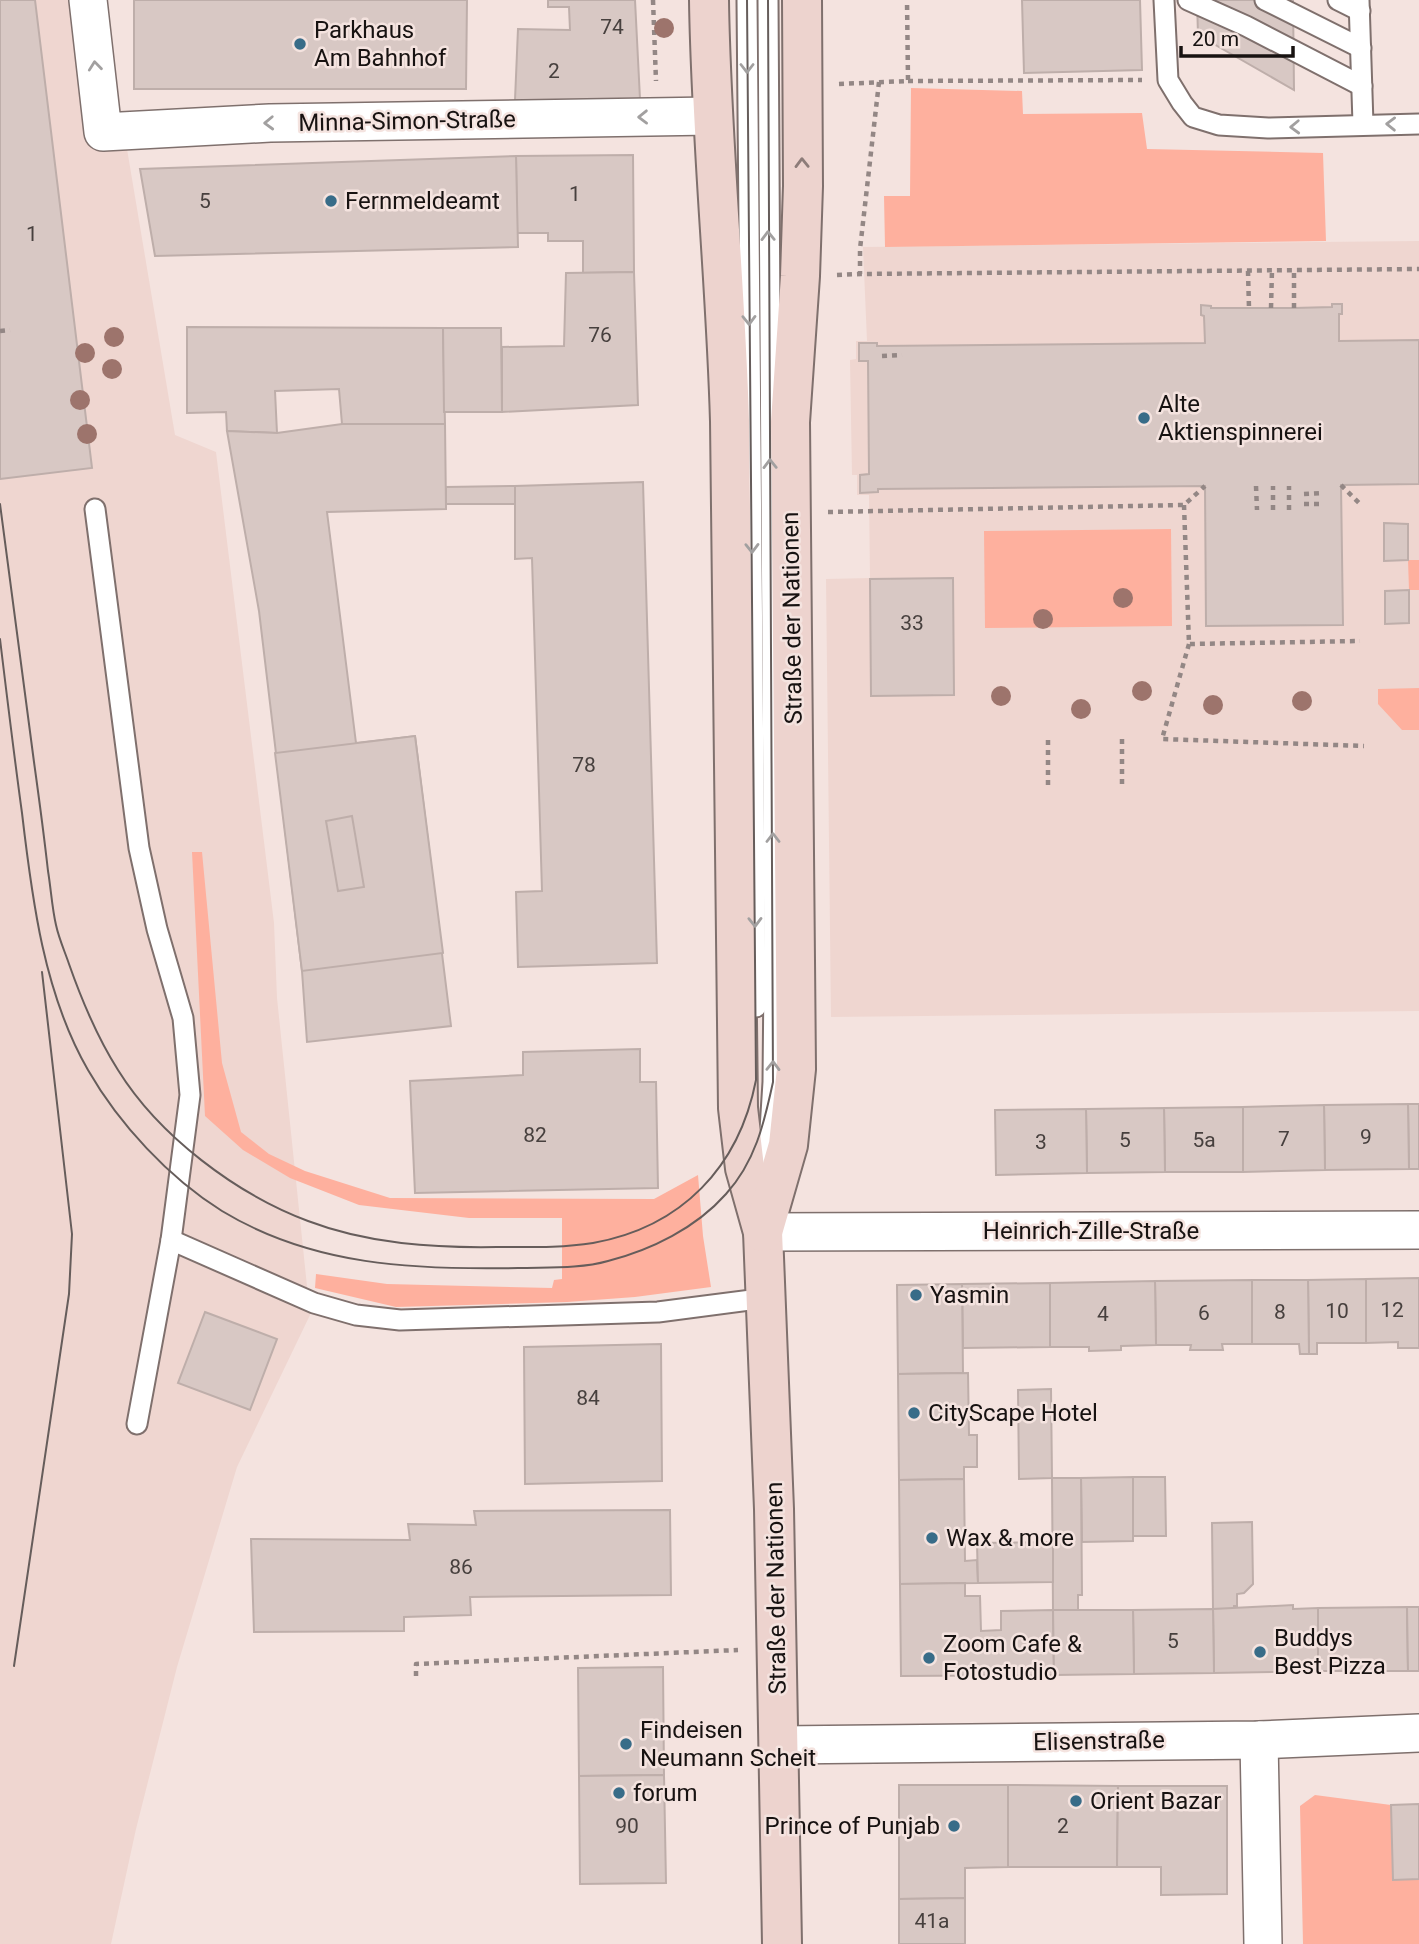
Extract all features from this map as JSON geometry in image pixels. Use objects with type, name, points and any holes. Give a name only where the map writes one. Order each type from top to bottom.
[{"type":"main road","name":"Straße der Nationen","points":[[709,0],[711,102],[728,354],[737,1108],[745,1168],[764,1232],[777,1649],[782,1944]]},
{"type":"main road","name":"Straße der Nationen","points":[[764,1232],[788,1145],[796,1069],[790,422],[803,186],[802,0]]},
{"type":"street","name":"Minna-Simon-Straße","points":[[88,0],[103,132],[711,102]]},
{"type":"street","name":"Heinrich-Zille-Straße","points":[[764,1232],[1419,1230]]},
{"type":"street","name":"Elisenstraße","points":[[779,1745],[1259,1740],[1419,1733]]},
{"type":"street","points":[[1259,1740],[1263,1944]]},
{"type":"lane","points":[[747,0],[756,1080],[764,1232]]},
{"type":"lane","points":[[764,1232],[773,1082],[774,975],[768,0]]},
{"type":"lane","points":[[1164,0],[1168,80],[1193,117],[1219,125],[1268,128],[1419,124]]},
{"type":"lane","points":[[1188,0],[1246,26],[1362,86]]},
{"type":"lane","points":[[1265,0],[1361,48]]},
{"type":"lane","points":[[1338,0],[1359,5],[1363,124]]},
{"type":"lane","points":[[95,509],[139,848],[157,929],[183,1018],[190,1096],[171,1240],[137,1424]]},
{"type":"lane","points":[[171,1240],[314,1303],[356,1315],[400,1320],[658,1312],[766,1298]]},
{"type":"path","points":[[653,0],[656,88],[711,102]]},
{"type":"path","points":[[907,0],[908,81]]},
{"type":"path","points":[[801,85],[908,81],[1147,80]]},
{"type":"path","points":[[879,82],[860,249],[860,274],[1419,269]]},
{"type":"path","points":[[1271,308],[1272,270]]},
{"type":"path","points":[[1294,270],[1294,308]]},
{"type":"path","points":[[1248,271],[1249,309]]},
{"type":"path","points":[[0,331],[10,330]]},
{"type":"path","points":[[881,356],[902,355]]},
{"type":"path","points":[[1341,485],[1362,506]]},
{"type":"path","points":[[790,513],[1184,505],[1205,486]]},
{"type":"path","points":[[1256,486],[1257,510]]},
{"type":"path","points":[[1304,494],[1322,493]]},
{"type":"path","points":[[1184,505],[1189,644],[1162,739],[1364,746]]},
{"type":"path","points":[[1189,644],[1360,641]]},
{"type":"path","points":[[1122,739],[1122,784]]},
{"type":"path","points":[[1048,740],[1048,787]]},
{"type":"path","points":[[416,1676],[416,1664],[777,1649]]},
{"type":"shaded area","points":[[0,0],[102,0],[175,435],[216,452],[274,923],[277,998],[310,1315],[237,1467],[177,1667],[136,1829],[111,1944],[0,1944]]},
{"type":"shaded area","points":[[911,88],[1022,91],[1023,114],[1142,113],[1147,149],[1323,153],[1326,241],[885,247],[884,196],[910,196]]},
{"type":"shaded area","points":[[1419,241],[1419,1011],[831,1017],[826,579],[870,578],[869,495],[857,495],[857,475],[852,475],[850,360],[856,359],[856,341],[867,341],[863,247]]},
{"type":"shaded area","points":[[1171,529],[1172,626],[985,628],[984,531]]},
{"type":"shaded area","points":[[1408,560],[1419,560],[1419,590],[1409,590]]},
{"type":"shaded area","points":[[1419,688],[1419,730],[1402,730],[1378,704],[1378,689]]},
{"type":"shaded area","points":[[192,852],[202,852],[222,1063],[241,1132],[269,1154],[305,1171],[390,1198],[654,1199],[698,1175],[711,1287],[567,1302],[396,1307],[315,1288],[316,1274],[387,1284],[552,1288],[554,1280],[562,1279],[562,1218],[469,1218],[359,1205],[290,1178],[243,1150],[205,1116]]},
{"type":"shaded area","points":[[1315,1795],[1391,1805],[1393,1880],[1419,1879],[1419,1944],[1303,1944],[1300,1806]]},
{"type":"building","points":[[0,0],[35,0],[92,468],[0,479]]},
{"type":"building","name":"Parkhaus Am Bahnhof","points":[[134,0],[467,0],[466,89],[134,89]]},
{"type":"building","points":[[548,0],[635,0],[640,99],[573,102],[515,100],[518,29],[570,30],[569,7],[548,7]]},
{"type":"building","points":[[1022,0],[1140,0],[1142,70],[1024,73]]},
{"type":"building","points":[[1197,0],[1293,0],[1294,90],[1198,35]]},
{"type":"building","points":[[633,155],[634,272],[583,273],[583,241],[548,241],[548,233],[517,233],[516,156]]},
{"type":"building","name":"Fernmeldeamt","points":[[516,156],[518,247],[155,256],[140,169]]},
{"type":"building","points":[[634,272],[638,405],[502,412],[502,347],[564,346],[566,273]]},
{"type":"building","name":"Alte Aktienspinnerei","points":[[1332,304],[1342,304],[1342,314],[1339,314],[1339,341],[1419,340],[1419,484],[1341,485],[1343,625],[1206,626],[1205,486],[878,489],[878,492],[860,493],[860,475],[869,474],[868,361],[859,361],[859,343],[877,343],[877,346],[1205,343],[1201,305],[1211,308],[1294,308],[1332,307]]},
{"type":"building","points":[[187,327],[443,328],[445,424],[342,424],[339,389],[275,391],[277,433],[227,431],[226,412],[187,413]]},
{"type":"building","points":[[443,328],[501,328],[502,412],[444,412]]},
{"type":"building","points":[[342,424],[445,424],[446,509],[327,512],[356,743],[415,736],[451,1026],[307,1042],[302,971],[259,611],[227,431],[277,433]]},
{"type":"building","points":[[643,482],[657,963],[518,967],[516,892],[542,891],[532,558],[515,559],[515,486]]},
{"type":"building","points":[[515,486],[515,504],[446,504],[446,487]]},
{"type":"building","points":[[1384,523],[1408,524],[1408,560],[1384,561]]},
{"type":"building","points":[[953,578],[954,695],[871,696],[870,579]]},
{"type":"building","points":[[1409,590],[1409,623],[1385,624],[1385,591]]},
{"type":"building","points":[[415,736],[443,953],[302,971],[275,753]],"holes":[[[352,816],[364,887],[338,891],[326,821]]]},
{"type":"building","points":[[640,1049],[640,1082],[656,1082],[658,1188],[415,1193],[410,1081],[523,1075],[523,1052]]},
{"type":"building","points":[[1408,1104],[1419,1104],[1419,1169],[1409,1169]]},
{"type":"building","points":[[1408,1104],[1409,1169],[1325,1170],[1324,1105]]},
{"type":"building","points":[[1324,1105],[1325,1170],[1243,1172],[1243,1107]]},
{"type":"building","points":[[1243,1107],[1243,1172],[1165,1172],[1164,1108]]},
{"type":"building","points":[[1164,1108],[1165,1172],[1087,1173],[1086,1109]]},
{"type":"building","points":[[1086,1109],[1087,1173],[996,1175],[995,1110]]},
{"type":"building","points":[[1419,1278],[1419,1348],[1398,1348],[1398,1342],[1366,1343],[1366,1279]]},
{"type":"building","points":[[1366,1279],[1366,1343],[1317,1343],[1317,1354],[1309,1354],[1308,1280]]},
{"type":"building","points":[[1252,1280],[1308,1280],[1309,1354],[1300,1354],[1299,1344],[1252,1344]]},
{"type":"building","points":[[1252,1280],[1252,1344],[1222,1344],[1223,1350],[1190,1350],[1191,1345],[1156,1345],[1155,1281]]},
{"type":"building","points":[[1155,1281],[1156,1345],[1121,1346],[1121,1350],[1089,1351],[1089,1347],[1050,1347],[1050,1283]]},
{"type":"building","points":[[1050,1283],[1050,1347],[963,1348],[962,1284]]},
{"type":"building","points":[[962,1284],[963,1373],[898,1374],[897,1285]]},
{"type":"building","points":[[205,1312],[277,1339],[250,1410],[178,1383]]},
{"type":"building","points":[[661,1344],[662,1481],[525,1484],[524,1347]]},
{"type":"building","points":[[968,1373],[969,1435],[977,1435],[977,1467],[964,1467],[964,1479],[899,1480],[898,1374]]},
{"type":"building","points":[[1051,1389],[1052,1478],[1019,1479],[1018,1390]]},
{"type":"building","points":[[1133,1477],[1165,1477],[1166,1536],[1133,1536]]},
{"type":"building","points":[[1133,1477],[1133,1541],[1082,1542],[1081,1478]]},
{"type":"building","points":[[1052,1478],[1081,1478],[1082,1595],[1078,1595],[1078,1610],[1053,1610]]},
{"type":"building","points":[[964,1479],[965,1561],[977,1560],[978,1583],[900,1584],[899,1480]]},
{"type":"building","points":[[670,1510],[671,1595],[470,1597],[471,1615],[404,1617],[404,1631],[254,1632],[251,1539],[410,1540],[408,1524],[476,1525],[474,1511]]},
{"type":"building","points":[[1252,1522],[1253,1584],[1244,1593],[1237,1594],[1237,1606],[1234,1606],[1234,1609],[1213,1609],[1212,1523]]},
{"type":"building","points":[[1053,1542],[1053,1582],[978,1583],[977,1543]]},
{"type":"building","points":[[965,1583],[965,1596],[980,1596],[981,1631],[1001,1630],[1001,1611],[1053,1610],[1054,1675],[901,1676],[900,1584]]},
{"type":"building","points":[[1293,1605],[1293,1609],[1318,1608],[1318,1671],[1214,1673],[1213,1609]]},
{"type":"building","points":[[1407,1607],[1408,1671],[1318,1671],[1318,1608]]},
{"type":"building","points":[[1407,1607],[1419,1607],[1419,1671],[1408,1671]]},
{"type":"building","points":[[1213,1609],[1214,1673],[1134,1674],[1133,1610]]},
{"type":"building","points":[[1053,1610],[1133,1610],[1134,1674],[1054,1675]]},
{"type":"building","points":[[663,1667],[664,1775],[579,1776],[578,1668]]},
{"type":"building","points":[[664,1775],[666,1883],[580,1884],[579,1776]]},
{"type":"building","name":"Prince of Punjab","points":[[899,1785],[1008,1785],[1008,1867],[965,1868],[965,1898],[899,1899]]},
{"type":"building","points":[[1008,1785],[1118,1786],[1117,1867],[1008,1867]]},
{"type":"building","points":[[1118,1786],[1227,1786],[1227,1894],[1161,1895],[1161,1867],[1117,1867]]},
{"type":"building","points":[[1419,1804],[1419,1879],[1393,1880],[1391,1805]]},
{"type":"building","points":[[965,1898],[965,1944],[899,1944],[899,1899]]},
{"type":"tram line","points":[[0,504],[57,930],[79,992],[103,1045],[135,1094],[155,1118],[201,1160],[254,1195],[308,1221],[378,1240],[449,1247],[581,1245],[625,1235],[654,1223],[679,1207],[702,1188],[736,1140],[748,1111],[756,1080],[747,0]]},
{"type":"tram line","points":[[0,639],[26,846],[50,978],[73,1041],[100,1090],[130,1130],[183,1183],[222,1211],[292,1243],[365,1261],[441,1268],[563,1267],[597,1264],[656,1244],[701,1217],[736,1182],[751,1156],[762,1127],[773,1082],[768,0]]},
{"type":"tram line","points":[[14,1666],[69,1294],[72,1234],[42,972]]},
{"type":"place","name":"Parkhaus Am Bahnhof","points":[[300,44]]},
{"type":"place","name":"Fernmeldeamt","points":[[331,201]]},
{"type":"place","name":"Alte Aktienspinnerei","points":[[1144,418]]},
{"type":"place","name":"Yasmin","points":[[916,1295]]},
{"type":"place","name":"CityScape Hotel","points":[[914,1413]]},
{"type":"place","name":"Wax & more","points":[[932,1538]]},
{"type":"place","name":"Buddys Best Pizza","points":[[1260,1652]]},
{"type":"place","name":"Zoom Cafe & Fotostudio","points":[[929,1658]]},
{"type":"place","name":"Findeisen Neumann Scheit","points":[[626,1744]]},
{"type":"place","name":"forum","points":[[619,1793]]},
{"type":"place","name":"Orient Bazar","points":[[1076,1801]]},
{"type":"place","name":"Prince of Punjab","points":[[954,1826]]}]
